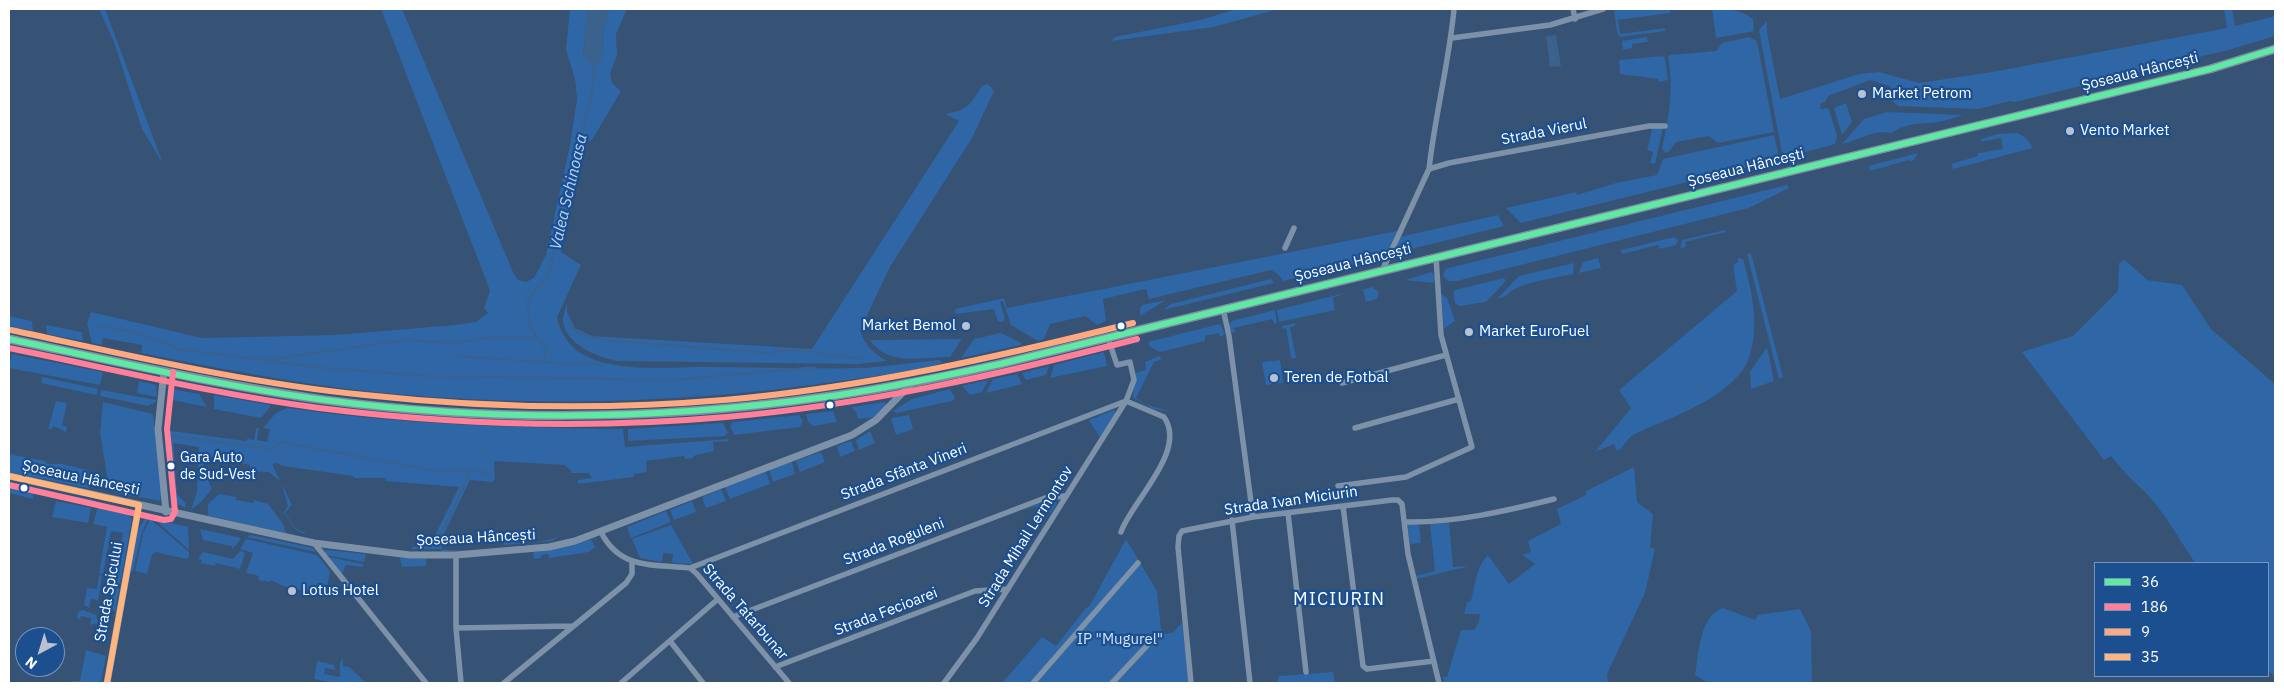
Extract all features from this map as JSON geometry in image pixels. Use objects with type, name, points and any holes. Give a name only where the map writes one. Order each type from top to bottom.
[{"type":"highway","name":"Șoseaua Hâncești","points":[[9,339],[164,371],[290,394],[354,403],[450,412],[537,415],[627,415],[723,409],[822,398],[912,383],[1108,338],[2210,69],[2275,49]]},
{"type":"street","points":[[1382,270],[1429,169],[1434,128],[1452,38],[1454,9]]},
{"type":"street","points":[[1573,9],[1575,19]]},
{"type":"street","points":[[1452,38],[1531,28],[1575,19],[1603,9]]},
{"type":"street","name":"Strada Vierul","points":[[1429,169],[1449,163],[1649,126],[1665,126]]},
{"type":"street","points":[[1285,248],[1294,228]]},
{"type":"street","points":[[1338,486],[1406,477],[1472,447],[1446,354],[1440,322],[1436,257]]},
{"type":"street","points":[[1223,309],[1253,517]]},
{"type":"street","name":"Strada Mihail Lermontov","points":[[944,683],[978,638],[1065,496],[1096,452],[1126,401],[1134,380],[1130,362],[1117,365],[1108,338]]},
{"type":"street","points":[[1342,383],[1446,354]]},
{"type":"street","points":[[164,371],[158,429],[166,512]]},
{"type":"street","name":"Șoseaua Hâncești","points":[[9,476],[314,544],[385,553],[456,555],[549,548],[602,532],[859,432],[876,420],[912,383]]},
{"type":"street","points":[[1355,428],[1459,399]]},
{"type":"street","points":[[1121,532],[1126,519],[1159,471],[1168,444],[1168,428],[1164,417],[1126,401]]},
{"type":"street","name":"Strada Sfânta Vineri","points":[[690,568],[1126,401]]},
{"type":"street","name":"Strada Roguleni","points":[[733,617],[1046,498],[1065,496]]},
{"type":"street","points":[[1439,683],[1408,554],[1405,522],[1423,522],[1502,512],[1554,499]]},
{"type":"street","name":"Strada Ivan Miciurin","points":[[1191,683],[1178,541],[1180,533],[1185,529],[1253,517],[1392,500],[1400,501],[1405,522]]},
{"type":"street","name":"Strada Spicului","points":[[106,683],[139,505]]},
{"type":"street","points":[[1343,506],[1362,664],[1365,668],[1434,660]]},
{"type":"street","points":[[1288,513],[1306,672]]},
{"type":"street","points":[[1232,520],[1250,683]]},
{"type":"street","name":"Strada Tatarbunar","points":[[602,532],[614,552],[632,562],[690,568],[789,683]]},
{"type":"street","points":[[314,544],[426,683]]},
{"type":"street","points":[[456,555],[456,628],[461,683]]},
{"type":"street","points":[[504,683],[626,583],[632,574],[632,562]]},
{"type":"street","points":[[1033,683],[1138,563]]},
{"type":"street","name":"Strada Fecioarei","points":[[775,667],[975,591],[1007,589]]},
{"type":"street","points":[[621,683],[718,600]]},
{"type":"street","points":[[456,628],[573,626]]},
{"type":"street","points":[[1112,683],[1156,636]]},
{"type":"street","points":[[670,641],[703,683]]},
{"type":"green space","points":[[99,9],[105,9],[163,164],[142,129],[114,42]]},
{"type":"green space","points":[[381,9],[402,9],[513,272],[518,280],[526,282],[534,278],[546,255],[570,145],[577,99],[575,79],[566,50],[570,9],[588,9],[583,55],[602,58],[603,33],[609,9],[627,9],[616,34],[617,55],[610,74],[612,83],[621,91],[592,140],[585,141],[573,185],[561,252],[581,265],[557,317],[568,341],[582,354],[600,362],[645,368],[860,368],[939,360],[943,362],[924,368],[878,376],[722,395],[603,401],[484,400],[365,391],[337,387],[253,374],[141,353],[142,345],[103,338],[102,345],[92,343],[87,323],[91,312],[202,338],[335,335],[455,325],[476,322],[488,313],[484,308],[490,291]]},
{"type":"green space","points":[[1237,9],[1278,9],[1214,27],[1111,41],[1115,37],[1200,20]]},
{"type":"green space","points":[[1614,9],[1670,9],[1670,13],[1618,20],[1620,34],[1665,28],[1665,31],[1620,37],[1617,33]]},
{"type":"green space","points":[[1712,9],[1734,10],[1743,13],[1753,19],[1754,31],[1716,38]]},
{"type":"green space","points":[[2224,9],[2232,9],[2235,26],[2275,16],[2275,36],[2232,49],[2015,102],[2010,101],[1978,109],[1898,106],[1891,100],[1895,98],[1890,86],[1870,80],[1828,96],[1825,102],[1820,104],[1821,109],[1827,108],[1829,110],[1837,136],[1835,144],[1788,157],[1782,153],[1759,30],[1767,21],[1767,32],[1780,99],[1859,74],[1879,72],[1919,83],[1992,72],[2227,28]]},
{"type":"green space","points":[[1647,37],[1648,42],[1632,44],[1632,48],[1623,50],[1622,41]]},
{"type":"green space","points":[[1749,37],[1757,41],[1774,132],[1718,143],[1709,136],[1676,142],[1669,152],[1665,153],[1662,148],[1669,114],[1671,91],[1668,57],[1670,55],[1716,51],[1722,43]]},
{"type":"green space","points":[[1663,56],[1665,58],[1668,80],[1658,82],[1658,79],[1620,74],[1619,60]]},
{"type":"green space","points":[[988,84],[994,91],[972,138],[890,267],[860,330],[870,348],[887,361],[858,364],[617,361],[584,349],[570,337],[563,322],[567,302],[567,312],[575,328],[592,336],[812,349],[959,121],[945,114],[963,109],[982,86]]},
{"type":"green space","points":[[1846,103],[1852,122],[1842,135],[1834,108]]},
{"type":"green space","points":[[1887,112],[1963,115],[1938,122],[1910,125],[1892,133],[1879,132],[1842,144],[1864,119]]},
{"type":"green space","points":[[1663,127],[1655,164],[1650,163],[1653,152],[1647,150],[1652,130],[1650,128]]},
{"type":"green space","points":[[2018,133],[2026,138],[2033,148],[1953,169],[1951,164],[1978,156],[1978,153],[2003,149],[2001,138],[1980,142],[1981,139],[1998,134]]},
{"type":"green space","points":[[1774,135],[1778,153],[1775,160],[1769,162],[1521,223],[1506,208],[1576,192],[1577,195],[1616,183],[1657,175],[1663,159]]},
{"type":"green space","points":[[1918,153],[1914,160],[1910,162],[1909,160],[1870,171],[1869,166]]},
{"type":"green space","points":[[1787,185],[1789,188],[1749,208],[1457,281],[1448,281],[1443,276],[1445,269]]},
{"type":"green space","points":[[1498,215],[1504,226],[1395,253],[1399,237]]},
{"type":"green space","points":[[1725,230],[1726,232],[1685,242],[1686,247],[1680,248],[1682,240]]},
{"type":"green space","points":[[1397,231],[1386,256],[1283,281],[1278,274],[1271,270],[1149,299],[1146,289],[1103,299],[1106,321],[1097,325],[1085,316],[1050,324],[1044,339],[1038,341],[1011,325],[1003,301],[1000,302],[1005,319],[1002,322],[998,321],[994,309],[956,314],[955,309],[1004,298],[1007,308]]},
{"type":"green space","points":[[1674,237],[1678,240],[1676,245],[1660,249],[1658,245],[1622,254],[1621,250]]},
{"type":"green space","points":[[1751,253],[1783,377],[1779,379],[1747,254]]},
{"type":"green space","points":[[1598,258],[1601,268],[1579,273],[1583,262]]},
{"type":"green space","points":[[1738,258],[1743,259],[1754,308],[1752,346],[1745,366],[1732,382],[1706,401],[1633,435],[1617,451],[1614,444],[1595,452],[1631,408],[1619,390],[1737,291],[1733,265],[1738,262]]},
{"type":"green space","points":[[2125,260],[2147,280],[2182,285],[2211,329],[2275,384],[2275,677],[2269,672],[2269,562],[2194,562],[2151,498],[2126,474],[2111,456],[2104,460],[2022,352],[2073,336],[2118,291],[2119,263]]},
{"type":"green space","points":[[1574,263],[1573,274],[1528,284],[1498,298],[1519,276]]},
{"type":"green space","points":[[1432,272],[1435,279],[1433,283],[1405,280]]},
{"type":"green space","points":[[1504,278],[1506,281],[1486,302],[1459,306],[1455,303],[1453,294],[1455,290]]},
{"type":"green space","points":[[1271,279],[1274,283],[1163,310],[1171,304]]},
{"type":"green space","points":[[1372,287],[1379,292],[1377,299],[1366,302],[1363,290],[1351,293]]},
{"type":"green space","points":[[1345,293],[1333,298],[1335,310],[1279,322],[1277,310]]},
{"type":"green space","points":[[1441,294],[1447,298],[1455,321],[1444,329]]},
{"type":"green space","points":[[1166,300],[1140,316],[1142,305]]},
{"type":"green space","points":[[1275,310],[1277,323],[1274,324],[1272,319],[1234,328],[1235,333],[1231,332],[1229,325],[1232,321]]},
{"type":"green space","points":[[9,316],[32,321],[33,331],[9,326]]},
{"type":"green space","points":[[1295,323],[1295,326],[1290,327],[1296,358],[1291,358],[1286,328],[1282,329],[1282,326]]},
{"type":"green space","points":[[1220,324],[1225,334],[1220,337],[1219,333],[1205,336],[1205,341],[1160,352],[1150,347],[1148,342]]},
{"type":"green space","points":[[46,325],[82,332],[83,341],[47,334]]},
{"type":"green space","points":[[1001,333],[1021,343],[1021,345],[961,358],[974,339]]},
{"type":"green space","points":[[962,339],[950,357],[917,359],[906,359],[886,354],[870,340]]},
{"type":"green space","points":[[1767,347],[1774,381],[1751,389],[1750,372]]},
{"type":"green space","points":[[1104,352],[1107,366],[1050,378],[1054,365]]},
{"type":"green space","points":[[12,354],[103,372],[100,385],[9,368]]},
{"type":"green space","points":[[1159,356],[1162,359],[1154,362],[1136,398],[1146,405],[1173,412],[1153,409],[1133,398],[1135,373],[1146,370],[1145,362]]},
{"type":"green space","points":[[1280,360],[1283,383],[1266,385],[1262,362]]},
{"type":"green space","points":[[1049,366],[1046,375],[1026,380],[1022,373]]},
{"type":"green space","points":[[1017,374],[1022,384],[986,393],[993,379]]},
{"type":"green space","points":[[42,377],[98,389],[97,395],[41,383]]},
{"type":"green space","points":[[988,380],[982,392],[970,395],[962,386]]},
{"type":"green space","points":[[139,381],[156,385],[157,397],[137,393]]},
{"type":"green space","points":[[172,389],[199,394],[207,407],[167,399]]},
{"type":"green space","points":[[950,389],[955,398],[952,401],[896,413],[893,411],[912,399]]},
{"type":"green space","points":[[101,390],[156,400],[156,402],[148,406],[100,396]]},
{"type":"green space","points":[[214,395],[270,405],[270,407],[261,418],[214,409]]},
{"type":"green space","points":[[56,401],[67,403],[62,425],[67,427],[66,432],[53,426],[52,429],[48,429]]},
{"type":"green space","points":[[103,402],[153,414],[162,491],[160,501],[116,493],[105,488],[108,483],[100,432]]},
{"type":"green space","points":[[885,402],[886,406],[874,417],[858,419],[852,407]]},
{"type":"green space","points":[[287,408],[371,418],[455,424],[623,429],[625,447],[729,439],[729,441],[713,442],[714,451],[693,456],[693,458],[685,459],[684,456],[646,461],[647,472],[634,474],[634,477],[578,484],[578,480],[592,478],[589,473],[571,473],[571,470],[564,465],[494,461],[495,480],[492,482],[470,480],[441,540],[442,550],[466,550],[443,552],[440,549],[412,549],[412,547],[430,545],[459,487],[386,481],[385,478],[354,478],[353,476],[283,466],[277,463],[272,464],[281,482],[269,472],[250,471],[250,465],[207,456],[206,463],[203,463],[203,469],[212,489],[191,510],[197,492],[199,447],[173,443],[177,494],[186,504],[185,508],[176,503],[170,480],[169,455],[165,451],[165,420],[171,431],[246,441],[247,439],[254,440],[256,429],[259,427],[257,440],[267,442],[270,429],[263,428],[276,413]]},
{"type":"green space","points":[[1114,410],[1117,414],[1101,439],[1089,420]]},
{"type":"green space","points":[[833,411],[837,422],[813,426],[808,422],[806,414]]},
{"type":"green space","points":[[799,415],[803,421],[800,427],[734,435],[730,426],[733,422]]},
{"type":"green space","points":[[909,415],[913,429],[896,435],[891,418]]},
{"type":"green space","points":[[723,423],[728,433],[725,436],[628,441],[628,429]]},
{"type":"green space","points":[[870,431],[875,443],[859,450],[856,440]]},
{"type":"green space","points":[[851,441],[855,451],[840,457],[837,446]]},
{"type":"green space","points":[[821,452],[825,462],[800,472],[796,461]]},
{"type":"green space","points":[[9,454],[45,461],[47,464],[62,464],[88,470],[93,483],[88,488],[9,472]]},
{"type":"green space","points":[[792,462],[795,474],[773,482],[769,470]]},
{"type":"green space","points":[[1634,467],[1637,502],[1653,514],[1650,547],[1655,549],[1645,593],[1607,674],[1608,683],[1444,683],[1443,677],[1447,677],[1461,630],[1474,630],[1479,622],[1480,614],[1464,614],[1467,602],[1471,601],[1478,571],[1488,555],[1509,584],[1535,564],[1522,555],[1531,552],[1528,541],[1561,524],[1557,509],[1586,495],[1586,491]]},
{"type":"green space","points":[[766,472],[770,484],[730,499],[725,487]]},
{"type":"green space","points":[[9,482],[34,487],[33,499],[9,493]]},
{"type":"green space","points":[[281,483],[292,505],[285,513],[295,528],[306,533],[304,534],[295,529],[284,513],[288,506]]},
{"type":"green space","points":[[721,489],[726,501],[706,508],[702,497]]},
{"type":"green space","points":[[58,493],[93,500],[92,506],[57,498]]},
{"type":"green space","points":[[219,494],[236,497],[236,500],[254,503],[254,500],[268,504],[283,524],[286,533],[208,516],[208,504]]},
{"type":"green space","points":[[1050,500],[1057,503],[1049,516],[1050,512],[1035,507],[1021,511]]},
{"type":"green space","points":[[56,501],[91,508],[88,523],[52,517]]},
{"type":"green space","points":[[692,501],[696,512],[674,520],[670,510]]},
{"type":"green space","points":[[99,503],[126,511],[132,519],[115,612],[110,607],[123,533],[111,531],[103,574],[99,573],[107,527],[93,524]]},
{"type":"green space","points":[[666,511],[671,522],[631,538],[627,527]]},
{"type":"green space","points":[[145,518],[148,519],[142,532],[133,572],[131,570],[138,530]]},
{"type":"green space","points":[[150,519],[189,552],[189,557],[186,559],[156,552],[152,555],[147,574],[135,571],[143,533]]},
{"type":"green space","points":[[154,519],[188,527],[189,550]]},
{"type":"green space","points":[[1449,523],[1453,567],[1470,566],[1416,579],[1415,576],[1435,571],[1430,524]]},
{"type":"green space","points":[[1407,524],[1419,524],[1421,543],[1410,544]]},
{"type":"green space","points":[[671,525],[693,564],[672,563],[673,554],[663,553],[662,562],[640,558],[632,539]]},
{"type":"green space","points":[[200,529],[241,538],[233,549],[231,546],[203,540]]},
{"type":"green space","points":[[251,535],[313,548],[316,552],[247,537]]},
{"type":"green space","points":[[560,536],[552,541],[535,542],[547,540]]},
{"type":"green space","points":[[504,538],[510,541],[528,543],[504,545]]},
{"type":"green space","points":[[246,539],[317,555],[330,571],[326,594],[315,589],[305,591],[287,587],[271,580],[270,582],[258,580],[259,576],[246,573],[253,553],[240,549]]},
{"type":"green space","points":[[591,539],[595,547],[589,552],[549,558],[548,554],[534,559],[533,552],[574,545]]},
{"type":"green space","name":"IP \"Mugurel\"","points":[[1126,539],[1157,591],[1161,629],[1165,634],[1174,632],[1182,622],[1189,683],[996,683],[1004,681],[1042,637],[1056,646],[1086,608],[1089,607]]},
{"type":"green space","points":[[325,550],[366,554],[364,562],[325,555]]},
{"type":"green space","points":[[240,551],[245,553],[240,569],[216,563],[215,566],[201,563],[202,560],[198,559],[203,552],[233,559]]},
{"type":"green space","points":[[328,557],[363,564],[363,567],[346,565],[342,575]]},
{"type":"green space","points":[[400,558],[426,559],[426,566],[402,567]]},
{"type":"green space","points":[[99,575],[102,576],[98,600],[91,599],[89,608],[84,605],[87,588],[97,589]]},
{"type":"green space","points":[[1723,608],[1755,620],[1758,615],[1800,609],[1811,631],[1812,683],[1708,683],[1695,675],[1699,646],[1705,627],[1715,612]]},
{"type":"green space","points":[[83,610],[96,615],[98,623],[90,625],[91,618],[81,616],[80,620],[77,618],[78,612]]},
{"type":"green space","points":[[86,650],[106,656],[101,683],[72,683],[72,681],[80,681]]},
{"type":"green space","points":[[343,657],[343,666],[349,667],[366,683],[334,683],[314,679],[317,661],[334,665],[335,670],[325,668],[324,674],[340,677],[340,663]]},
{"type":"green space","points":[[1333,672],[1335,683],[1277,683],[1279,676]]},
{"type":"shaded area","points":[[588,9],[609,9],[603,33],[602,58],[598,66],[589,63],[583,55]]},
{"type":"shaded area","points":[[1556,35],[1561,66],[1550,67],[1546,36]]},
{"type":"waterway","name":"Valea Schinoasa","points":[[543,362],[546,350],[531,329],[527,301],[547,277],[554,254],[593,87],[594,64]]},
{"type":"waterway","points":[[568,322],[578,333],[603,340],[768,353],[789,350],[818,352],[834,357],[844,355],[862,360]]},
{"type":"waterway","points":[[99,325],[144,335],[178,349],[323,368],[431,376],[674,380],[815,367]]},
{"type":"waterway","points":[[265,360],[405,340],[455,343],[495,337],[535,338]]},
{"type":"waterway","points":[[454,356],[600,364]]},
{"type":"waterway","points":[[172,436],[273,449],[280,442],[437,471],[470,470],[485,472],[491,476]]},
{"type":"waterway","name":"Valea Schinoasa","points":[[436,543],[456,504],[470,470]]},
{"type":"transit line","name":"36","points":[[9,339],[246,388],[325,400],[451,412],[515,415],[642,414],[706,410],[832,396],[895,386],[1000,364],[2210,69],[2275,49]]},
{"type":"transit line","name":"9","points":[[11,330],[231,376],[320,390],[454,403],[589,406],[724,400],[827,388],[930,370],[1032,348],[1133,323]]},
{"type":"transit line","name":"186","points":[[9,348],[202,388],[319,408],[420,418],[573,424],[675,421],[778,412],[830,405],[933,387],[1137,339]]},
{"type":"transit line","name":"186","points":[[9,485],[164,520],[171,519],[175,512],[167,429],[173,372]]},
{"type":"transit line","name":"35","points":[[9,476],[139,505],[107,683]]},
{"type":"place","name":"Market Petrom","points":[[1862,94]]},
{"type":"place","name":"Vento Market","points":[[2070,131]]},
{"type":"place","name":"Market Bemol","points":[[966,326]]},
{"type":"place","name":"Market EuroFuel","points":[[1469,332]]},
{"type":"place","name":"Teren de Fotbal","points":[[1274,378]]},
{"type":"place","name":"Gara Auto de Sud-Vest","points":[[171,466]]},
{"type":"place","name":"Lotus Hotel","points":[[292,591]]},
{"type":"district","name":"MICIURIN","points":[[1339,600]]}]
